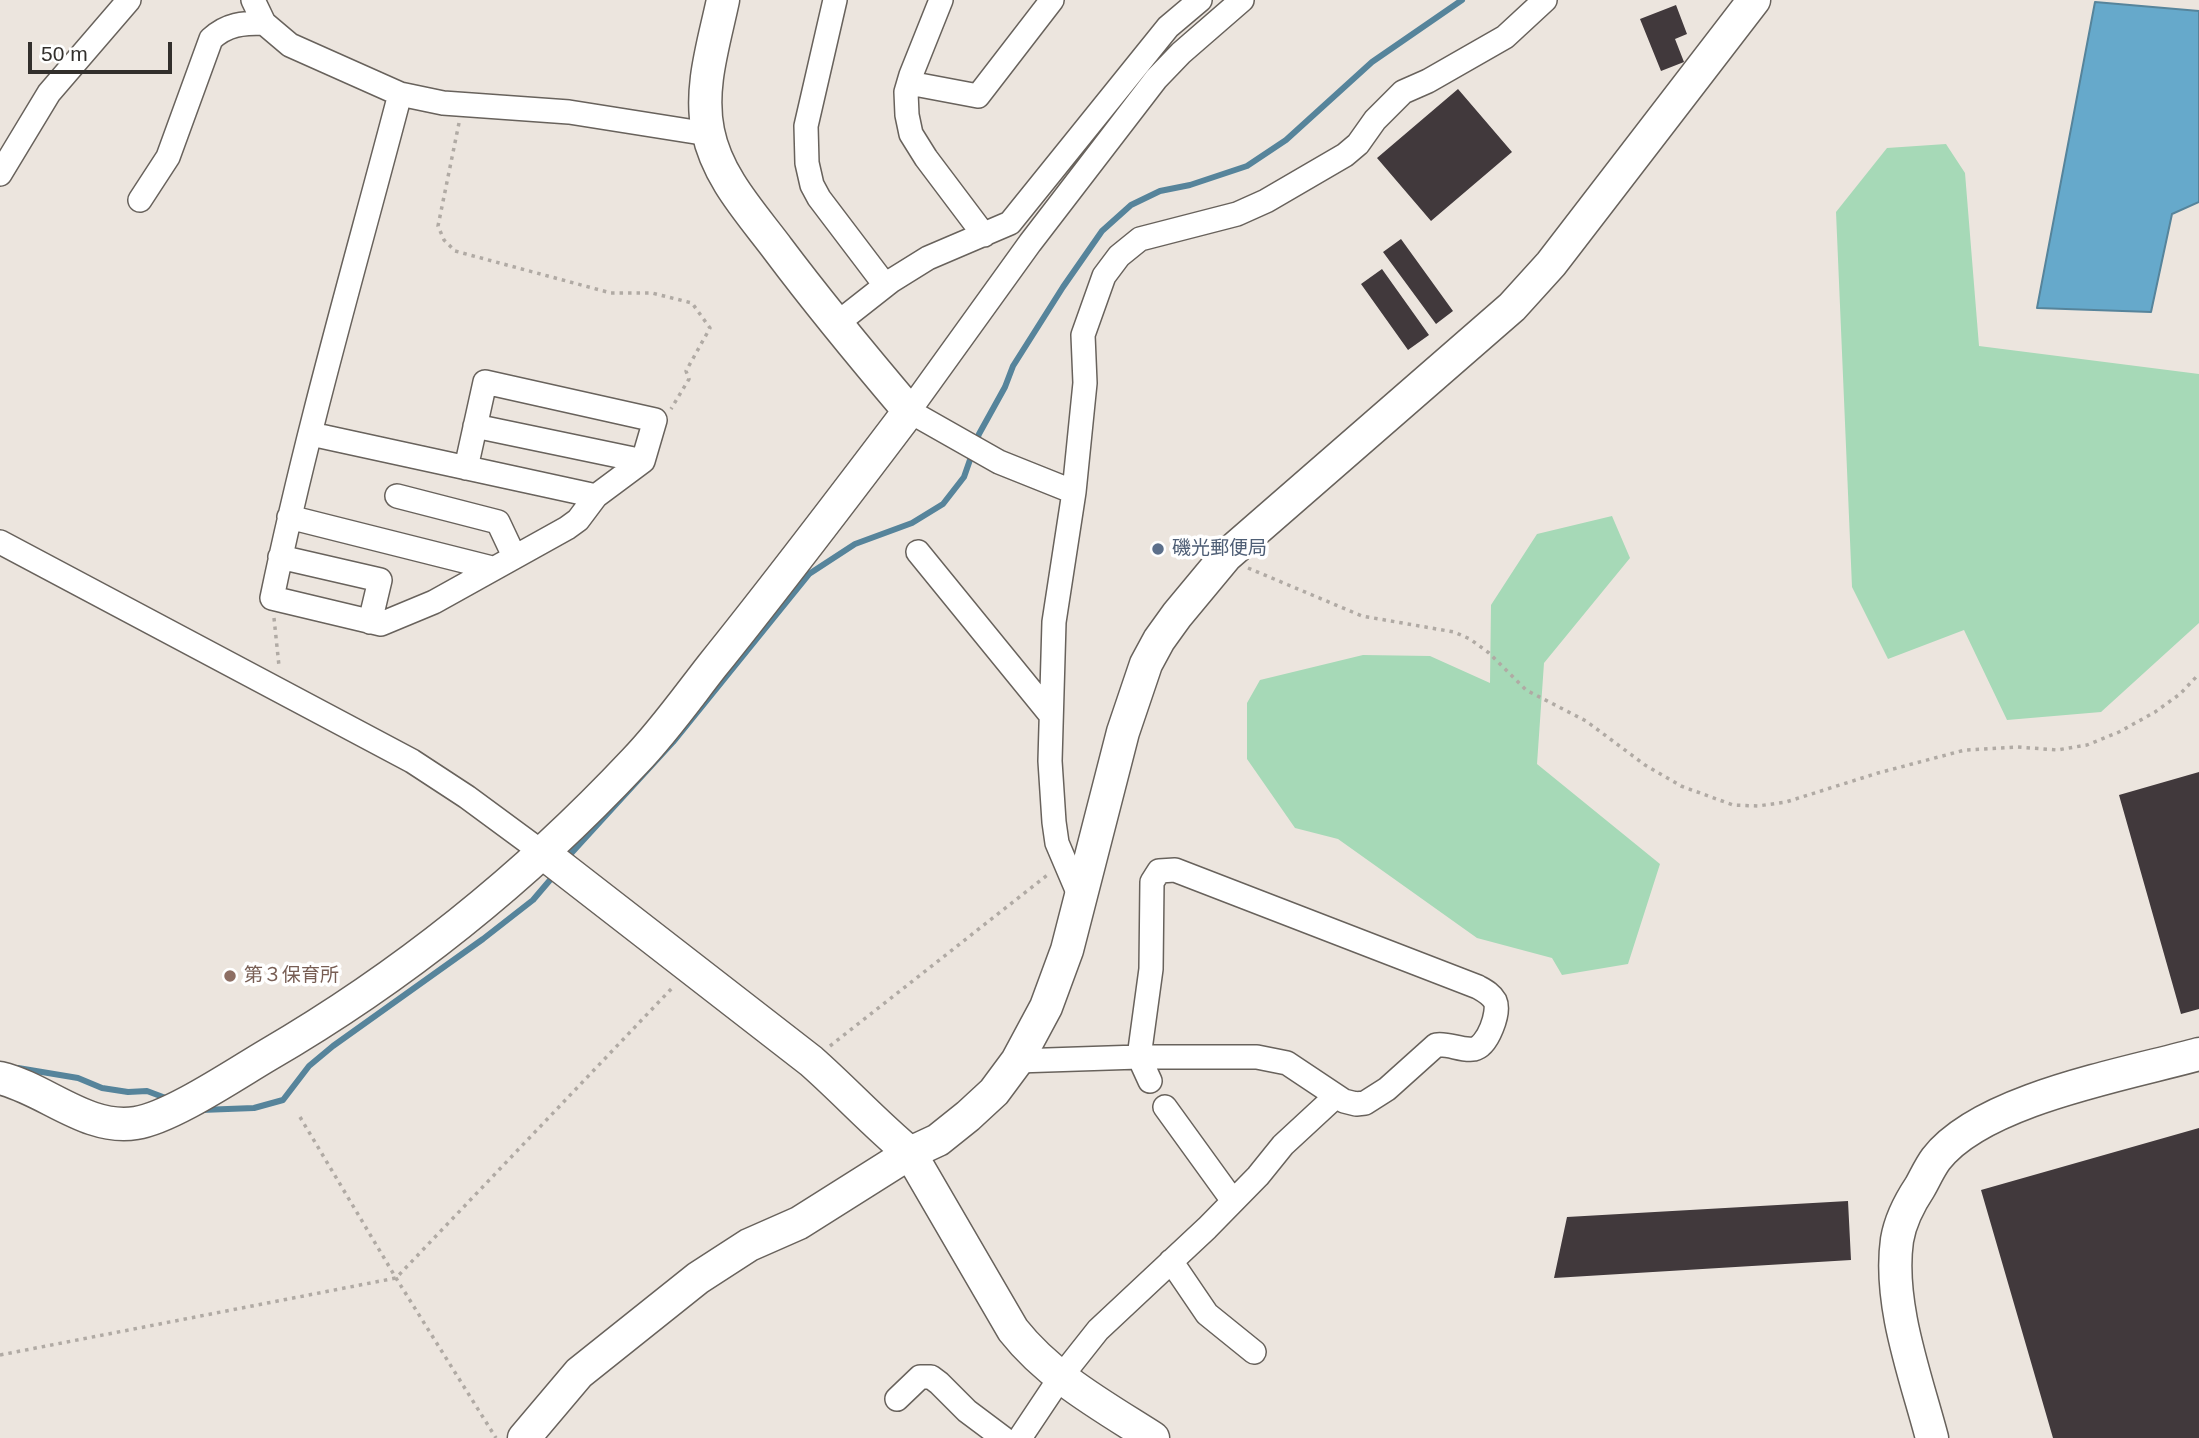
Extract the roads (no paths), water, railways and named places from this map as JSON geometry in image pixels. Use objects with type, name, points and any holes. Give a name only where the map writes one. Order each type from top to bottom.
[{"type":"street","points":[[0,174],[49,93],[129,0]]},
{"type":"street","points":[[253,0],[264,23],[290,45],[401,94],[463,104],[569,112],[708,134]]},
{"type":"street","points":[[723,0],[707,74],[705,106],[708,134],[728,183],[835,325],[909,411],[990,457],[1074,492]]},
{"type":"street","points":[[835,0],[806,126],[807,163],[812,185],[819,198],[885,285]]},
{"type":"street","points":[[941,0],[906,92],[907,115],[911,134],[926,158],[984,235]]},
{"type":"street","points":[[909,83],[978,96],[1052,0]]},
{"type":"street","points":[[835,325],[885,285],[928,258],[1010,223],[1168,27],[1200,0]]},
{"type":"street","points":[[0,1078],[14,1081],[86,1116],[110,1124],[138,1123],[163,1114],[344,1007],[473,912],[553,860],[741,630],[909,411],[1030,243],[1156,79],[1181,53],[1242,0]]},
{"type":"street","points":[[1080,897],[1057,843],[1049,761],[1050,714],[1054,622],[1074,492],[1085,383],[1083,335],[1104,276],[1119,256],[1140,239],[1237,214],[1304,180],[1358,144],[1375,120],[1403,92],[1428,81],[1504,37],[1545,0]]},
{"type":"street","points":[[524,1438],[579,1373],[698,1278],[748,1245],[799,1223],[910,1153],[938,1140],[994,1092],[1017,1061],[1046,1007],[1067,950],[1123,732],[1146,664],[1177,615],[1226,556],[1512,307],[1551,264],[1754,0]]},
{"type":"street","points":[[140,200],[168,157],[211,39],[220,30],[240,23],[264,23]]},
{"type":"street","points":[[401,94],[310,434],[272,598],[381,624],[434,601],[578,520],[596,496],[643,461],[655,420],[485,382],[466,468]]},
{"type":"street","points":[[475,426],[643,461]]},
{"type":"street","points":[[310,434],[596,496]]},
{"type":"street","points":[[397,496],[498,522],[514,556]]},
{"type":"street","points":[[289,517],[492,568]]},
{"type":"street","points":[[0,542],[412,761],[467,797],[553,860],[692,968],[811,1061],[910,1153],[1013,1330],[1026,1346],[1060,1378],[1153,1438]]},
{"type":"street","points":[[918,552],[1050,714]]},
{"type":"street","points":[[280,557],[380,580],[370,622]]},
{"type":"street","points":[[1017,1061],[1139,1056],[1256,1057],[1287,1063],[1344,1101],[1356,1104],[1365,1103],[1387,1089],[1436,1045],[1446,1043],[1472,1049],[1480,1046],[1485,1041],[1497,1009],[1494,999],[1478,987],[1175,870],[1159,871],[1152,882],[1151,969],[1139,1056],[1150,1081]]},
{"type":"street","points":[[1932,1438],[1900,1314],[1896,1266],[1897,1238],[1910,1202],[1937,1158],[1966,1133],[1998,1113],[2047,1095],[2199,1054]]},
{"type":"street","points":[[1020,1438],[1060,1378],[1098,1330],[1233,1200],[1283,1145],[1336,1096]]},
{"type":"street","points":[[1165,1107],[1233,1200]]},
{"type":"street","points":[[1171,1261],[1207,1314],[1254,1352]]},
{"type":"street","points":[[897,1399],[920,1377],[931,1377],[967,1411],[1003,1438]]},
{"type":"water","points":[[2095,2],[2199,11],[2199,202],[2172,214],[2151,312],[2037,308]]},
{"type":"waterway","points":[[566,859],[673,742],[809,574],[855,544],[912,523],[943,504],[964,477],[979,434],[1005,387],[1013,366],[1102,231],[1131,205],[1160,191],[1190,185],[1247,166],[1286,140],[1372,62],[1462,0]]},
{"type":"waterway","points":[[201,1110],[254,1108],[283,1100],[309,1066],[333,1046],[483,939],[533,900],[556,873]]},
{"type":"waterway","points":[[18,1068],[78,1078],[102,1088],[128,1092],[147,1091],[171,1100]]},
{"type":"place","name":"磯光郵便局","points":[[1158,549]]},
{"type":"place","name":"第３保育所","points":[[230,976]]}]
